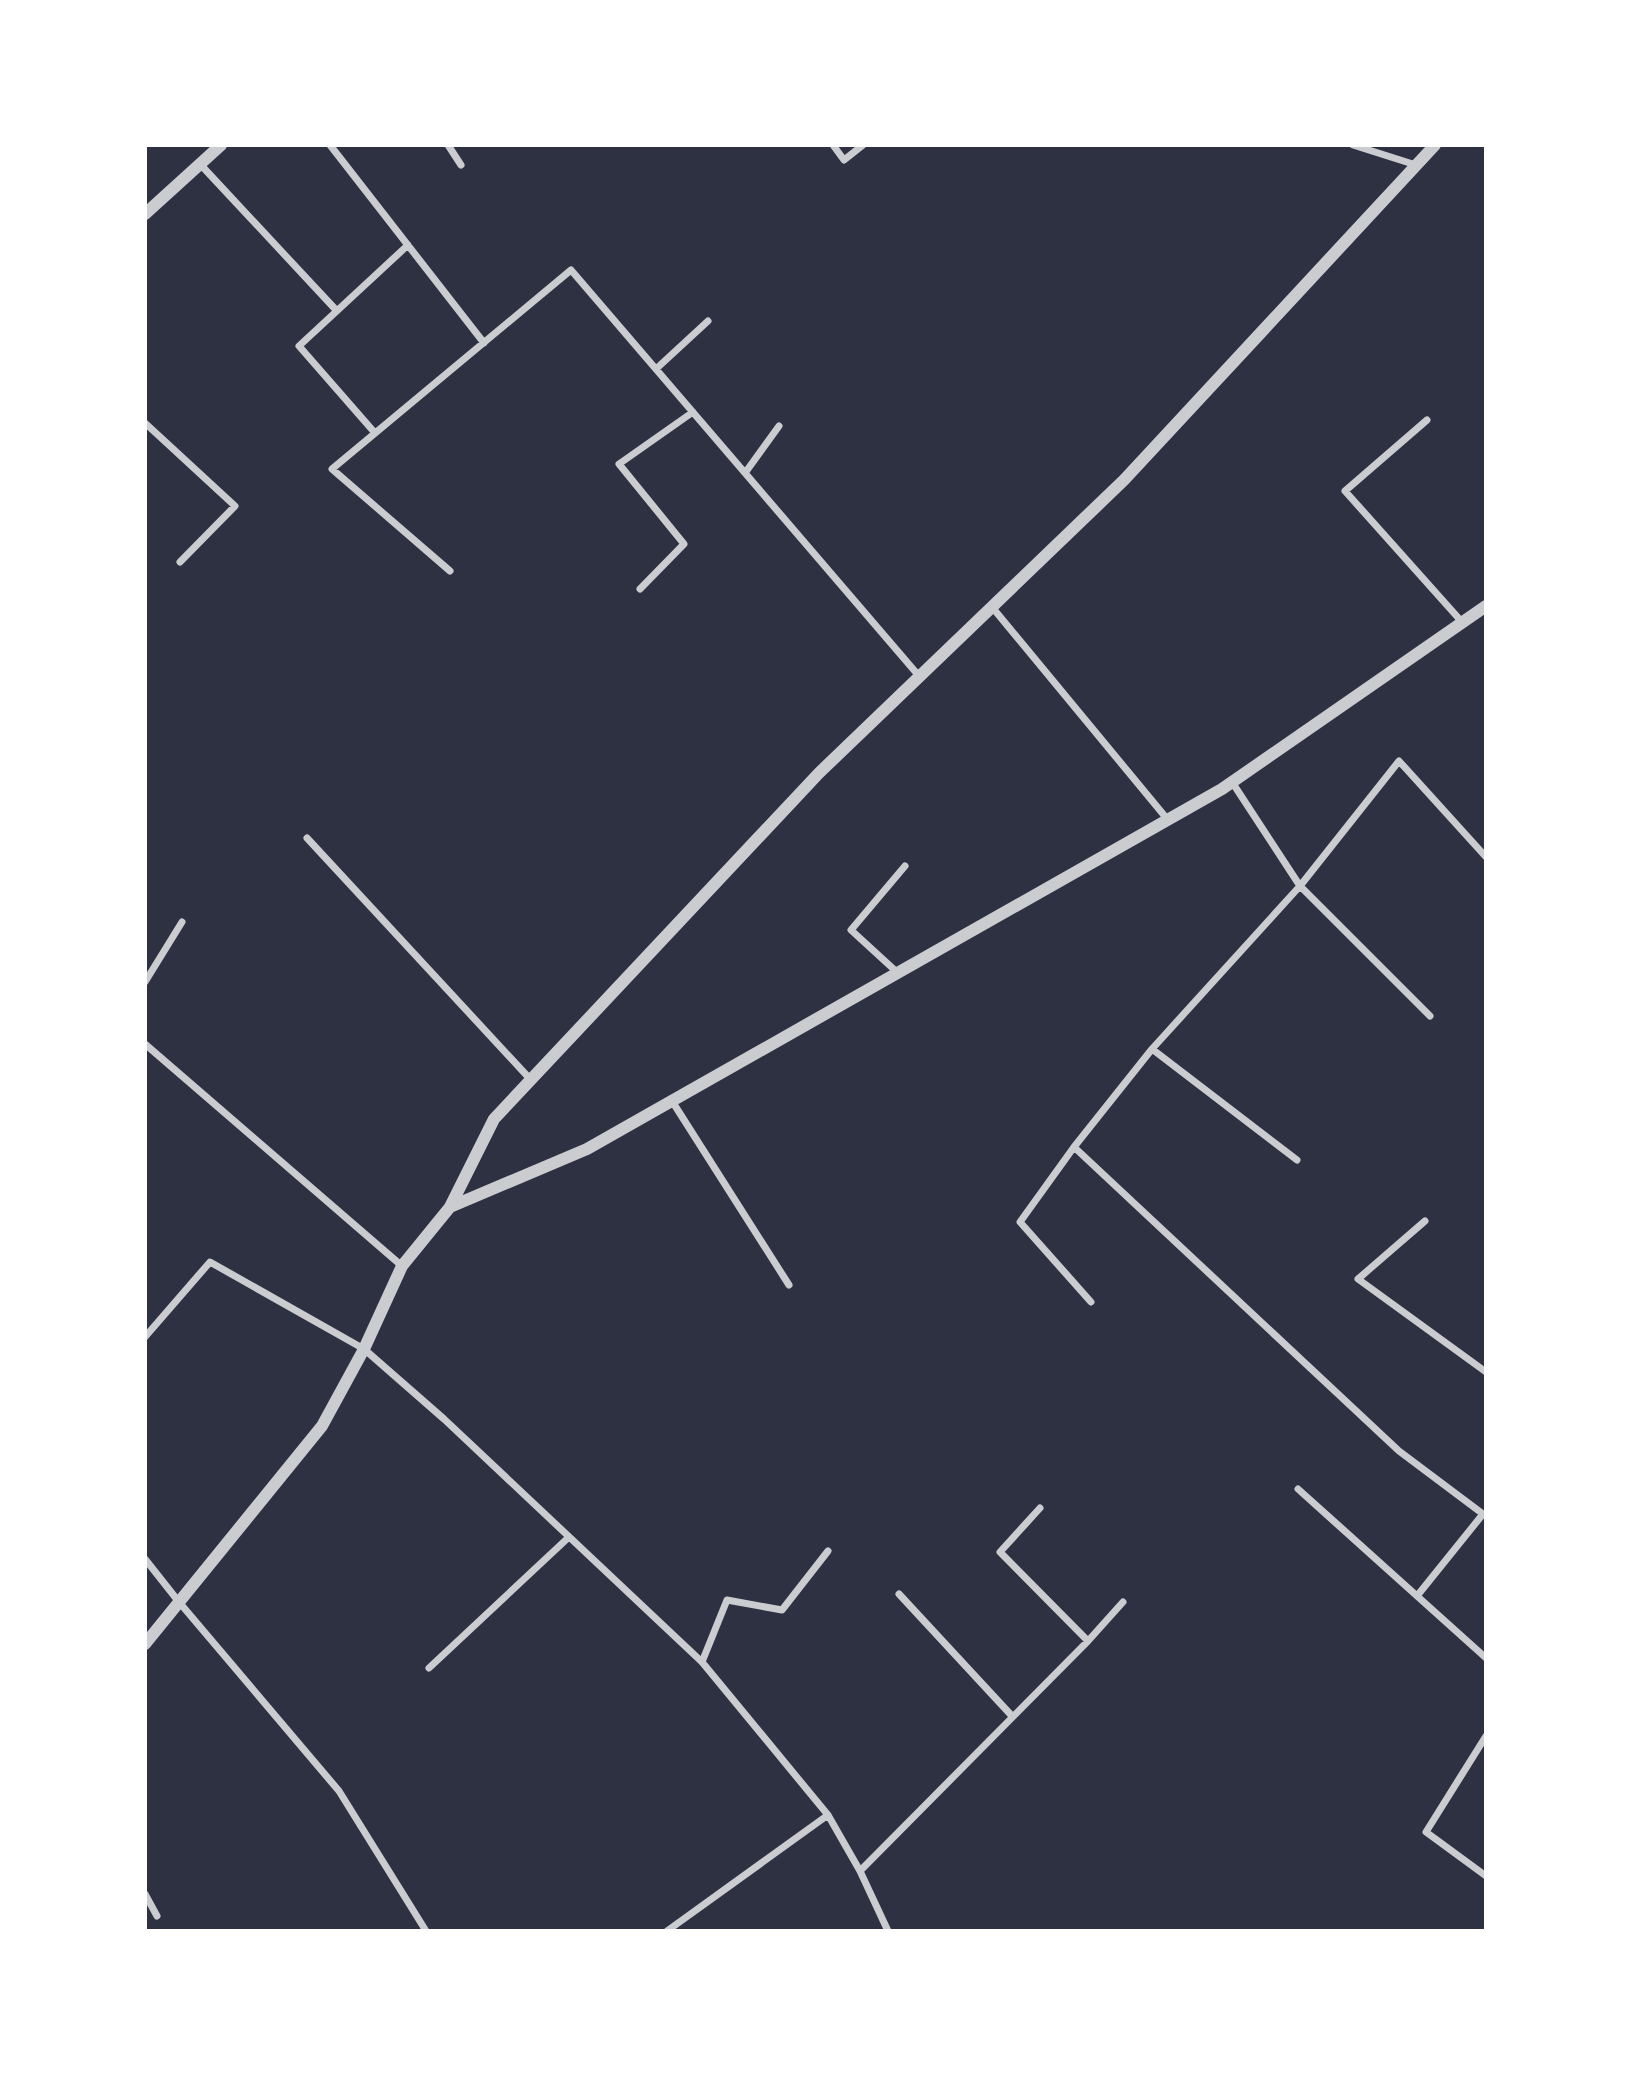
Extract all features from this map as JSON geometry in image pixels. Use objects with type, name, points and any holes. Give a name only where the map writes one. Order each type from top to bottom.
[{"type":"street","points":[[145,214],[220,145]]},
{"type":"street","points":[[330,145],[484,342]]},
{"type":"street","points":[[448,145],[461,165]]},
{"type":"street","points":[[833,145],[844,160],[863,145]]},
{"type":"street","points":[[1353,145],[1416,166]]},
{"type":"street","points":[[145,1644],[322,1426],[365,1349],[402,1266],[450,1207],[494,1119],[818,773],[1124,480],[1435,145]]},
{"type":"street","points":[[200,164],[337,311]]},
{"type":"street","points":[[374,433],[299,346],[408,245]]},
{"type":"street","points":[[450,571],[332,469],[572,270],[919,676]]},
{"type":"street","points":[[656,369],[708,321]]},
{"type":"street","points":[[640,589],[684,544],[619,464],[693,412]]},
{"type":"street","points":[[1427,420],[1345,491],[1462,622]]},
{"type":"street","points":[[145,423],[236,506],[180,562]]},
{"type":"street","points":[[746,473],[779,426]]},
{"type":"street","points":[[450,1207],[587,1149],[1168,820],[1233,782],[1486,606]]},
{"type":"street","points":[[992,607],[1168,820]]},
{"type":"street","points":[[1091,1302],[1020,1222],[1074,1147],[1152,1049],[1300,886],[1399,761],[1486,857]]},
{"type":"street","points":[[1233,782],[1300,886],[1430,1016]]},
{"type":"street","points":[[307,838],[531,1080]]},
{"type":"street","points":[[899,974],[851,930],[905,866]]},
{"type":"street","points":[[145,982],[182,922]]},
{"type":"street","points":[[145,1044],[402,1266]]},
{"type":"street","points":[[1152,1049],[1297,1160]]},
{"type":"street","points":[[672,1101],[789,1285]]},
{"type":"street","points":[[1074,1147],[1399,1451],[1483,1514],[1417,1596]]},
{"type":"street","points":[[1425,1221],[1358,1279],[1486,1372]]},
{"type":"street","points":[[145,1337],[210,1262],[365,1349],[444,1419],[702,1662],[828,1815],[860,1871],[888,1931]]},
{"type":"street","points":[[1298,1489],[1486,1658]]},
{"type":"street","points":[[1040,1508],[1000,1552],[1088,1640]]},
{"type":"street","points":[[429,1668],[569,1536]]},
{"type":"street","points":[[702,1662],[727,1600],[782,1610],[828,1551]]},
{"type":"street","points":[[145,1559],[338,1791],[426,1931]]},
{"type":"street","points":[[899,1594],[1012,1716]]},
{"type":"street","points":[[860,1871],[1123,1602]]},
{"type":"street","points":[[1486,1736],[1426,1832],[1486,1876]]},
{"type":"street","points":[[667,1931],[828,1815]]},
{"type":"street","points":[[145,1894],[157,1916]]}]
